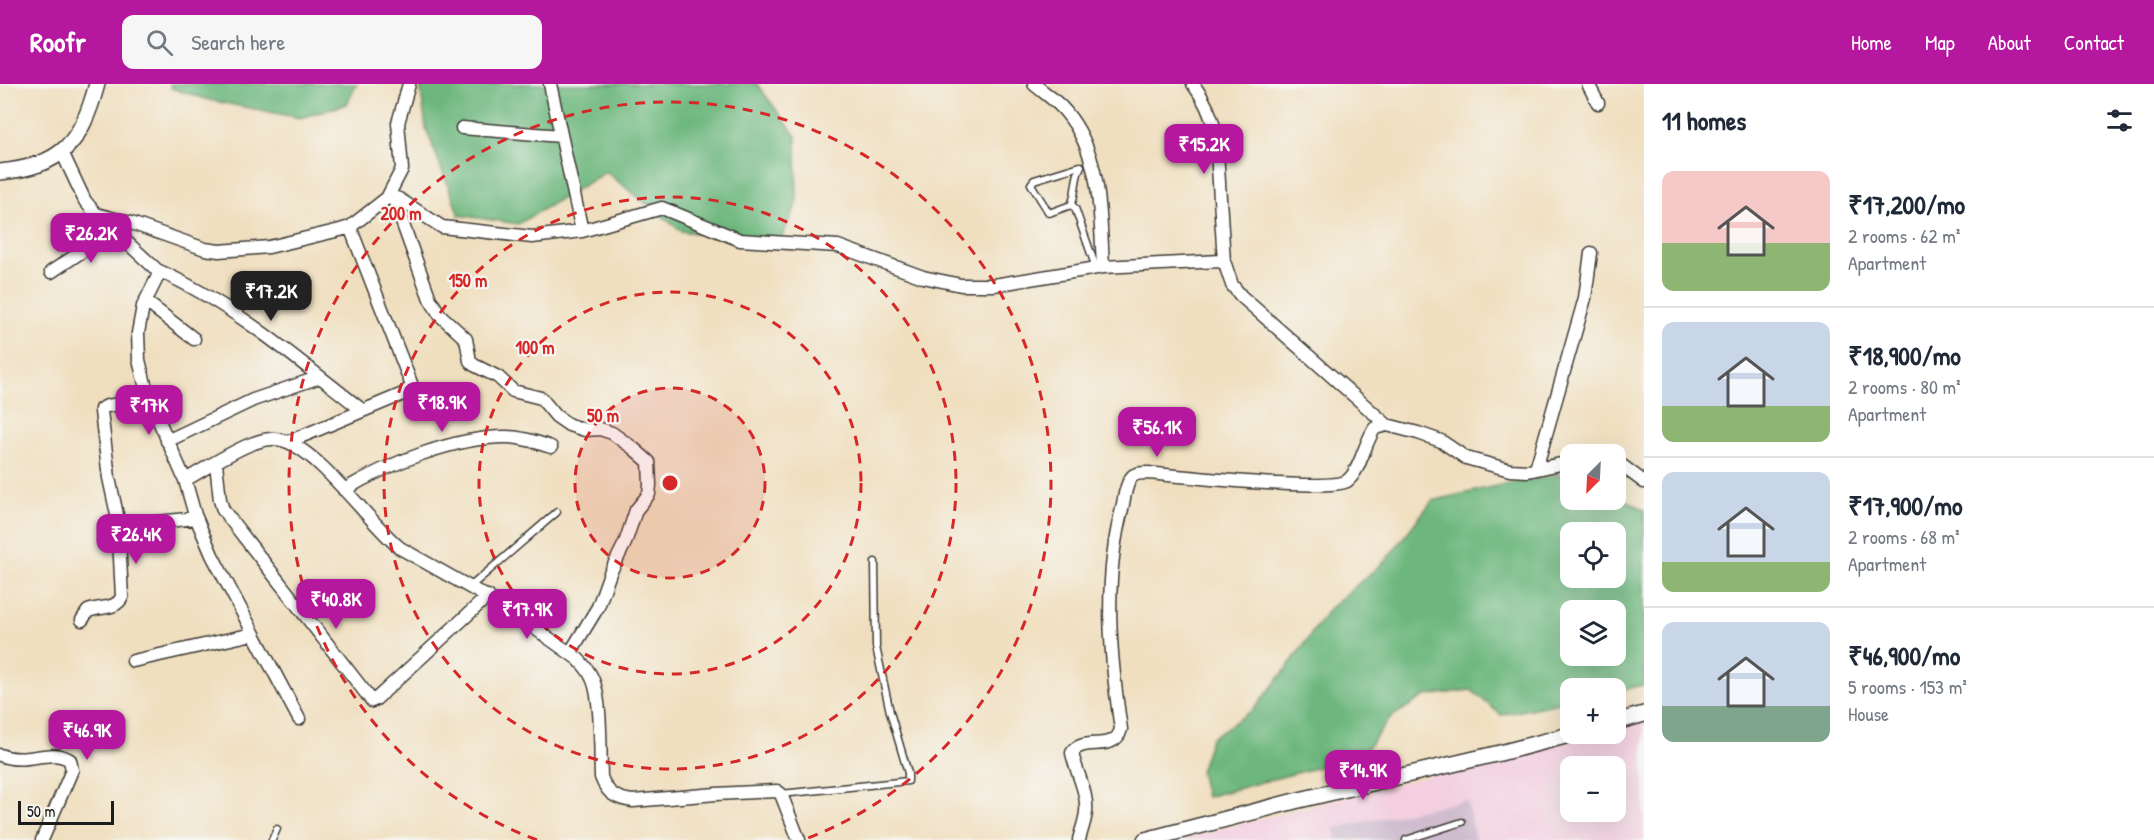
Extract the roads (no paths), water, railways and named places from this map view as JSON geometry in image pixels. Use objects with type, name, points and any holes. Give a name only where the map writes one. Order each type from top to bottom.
[{"type":"street","points":[[0,172],[47,162],[62,152],[74,141],[84,122],[97,84]]},
{"type":"street","points":[[96,214],[219,252],[248,250],[294,242],[350,226],[390,198],[402,169],[398,123],[410,84]]},
{"type":"street","points":[[550,84],[582,231]]},
{"type":"street","points":[[1034,84],[1064,109],[1083,137],[1099,201],[1099,267]]},
{"type":"street","points":[[1192,84],[1204,99],[1213,117],[1224,262],[1232,285],[1241,296],[1387,425],[1435,439],[1472,460],[1510,470],[1536,469],[1560,464]]},
{"type":"street","points":[[1588,84],[1598,103]]},
{"type":"street","points":[[462,128],[561,136]]},
{"type":"street","points":[[62,152],[75,184],[96,214],[157,270],[178,279],[240,318],[362,410]]},
{"type":"street","points":[[390,198],[399,199],[434,223],[453,229],[532,237],[582,231],[662,208],[740,240],[838,246],[923,277],[961,285],[994,285],[1099,267],[1224,262]]},
{"type":"street","points":[[390,198],[430,299],[440,315],[466,339],[470,361],[498,377],[513,391],[541,398],[556,416],[569,425],[579,429],[600,429],[612,434],[649,462],[649,494],[636,510],[598,607],[570,653]]},
{"type":"street","points":[[288,442],[408,391],[411,383],[350,226]]},
{"type":"street","points":[[51,272],[114,230]]},
{"type":"street","points":[[1536,469],[1585,298],[1591,253]]},
{"type":"street","points":[[157,270],[156,279],[139,320],[138,346],[141,369],[150,399],[185,480],[196,518],[212,555],[299,719]]},
{"type":"street","points":[[145,301],[194,339]]},
{"type":"street","points":[[167,441],[253,400],[320,377]]},
{"type":"street","points":[[81,620],[88,611],[115,605],[122,597],[119,545],[121,533],[109,478],[101,409],[150,399]]},
{"type":"street","points":[[1079,840],[1085,821],[1086,804],[1072,753],[1079,746],[1111,742],[1119,735],[1121,729],[1113,675],[1110,581],[1116,530],[1131,478],[1135,474],[1148,473],[1294,484],[1341,483],[1353,475],[1375,428],[1387,425]]},
{"type":"street","points":[[344,490],[370,474],[398,462],[470,442],[507,437],[551,447]]},
{"type":"street","points":[[185,480],[254,442],[270,439],[288,442],[307,453],[400,548],[488,596],[570,653],[586,668],[595,687],[601,777],[604,786],[611,794],[620,800],[633,801],[775,791],[781,794],[799,840]]},
{"type":"street","points":[[216,463],[223,510],[372,700],[376,699],[488,596]]},
{"type":"street","points":[[1626,468],[1644,482]]},
{"type":"street","points":[[121,533],[130,525],[196,518]]},
{"type":"street","points":[[133,662],[253,634]]},
{"type":"street","points":[[1626,719],[1644,714]]},
{"type":"street","points":[[1145,840],[1295,801],[1560,737]]},
{"type":"street","points":[[0,756],[19,760],[54,754],[70,760],[72,770],[42,840]]},
{"type":"lane","points":[[1080,166],[1031,182],[1049,213],[1071,205],[1077,172],[1089,155]]},
{"type":"lane","points":[[1071,205],[1075,208],[1099,267]]},
{"type":"lane","points":[[471,586],[557,512]]},
{"type":"lane","points":[[781,794],[908,781],[908,773],[890,712],[876,647],[875,562]]},
{"type":"lane","points":[[1406,840],[1462,822]]},
{"type":"lane","points":[[272,840],[277,829]]}]
